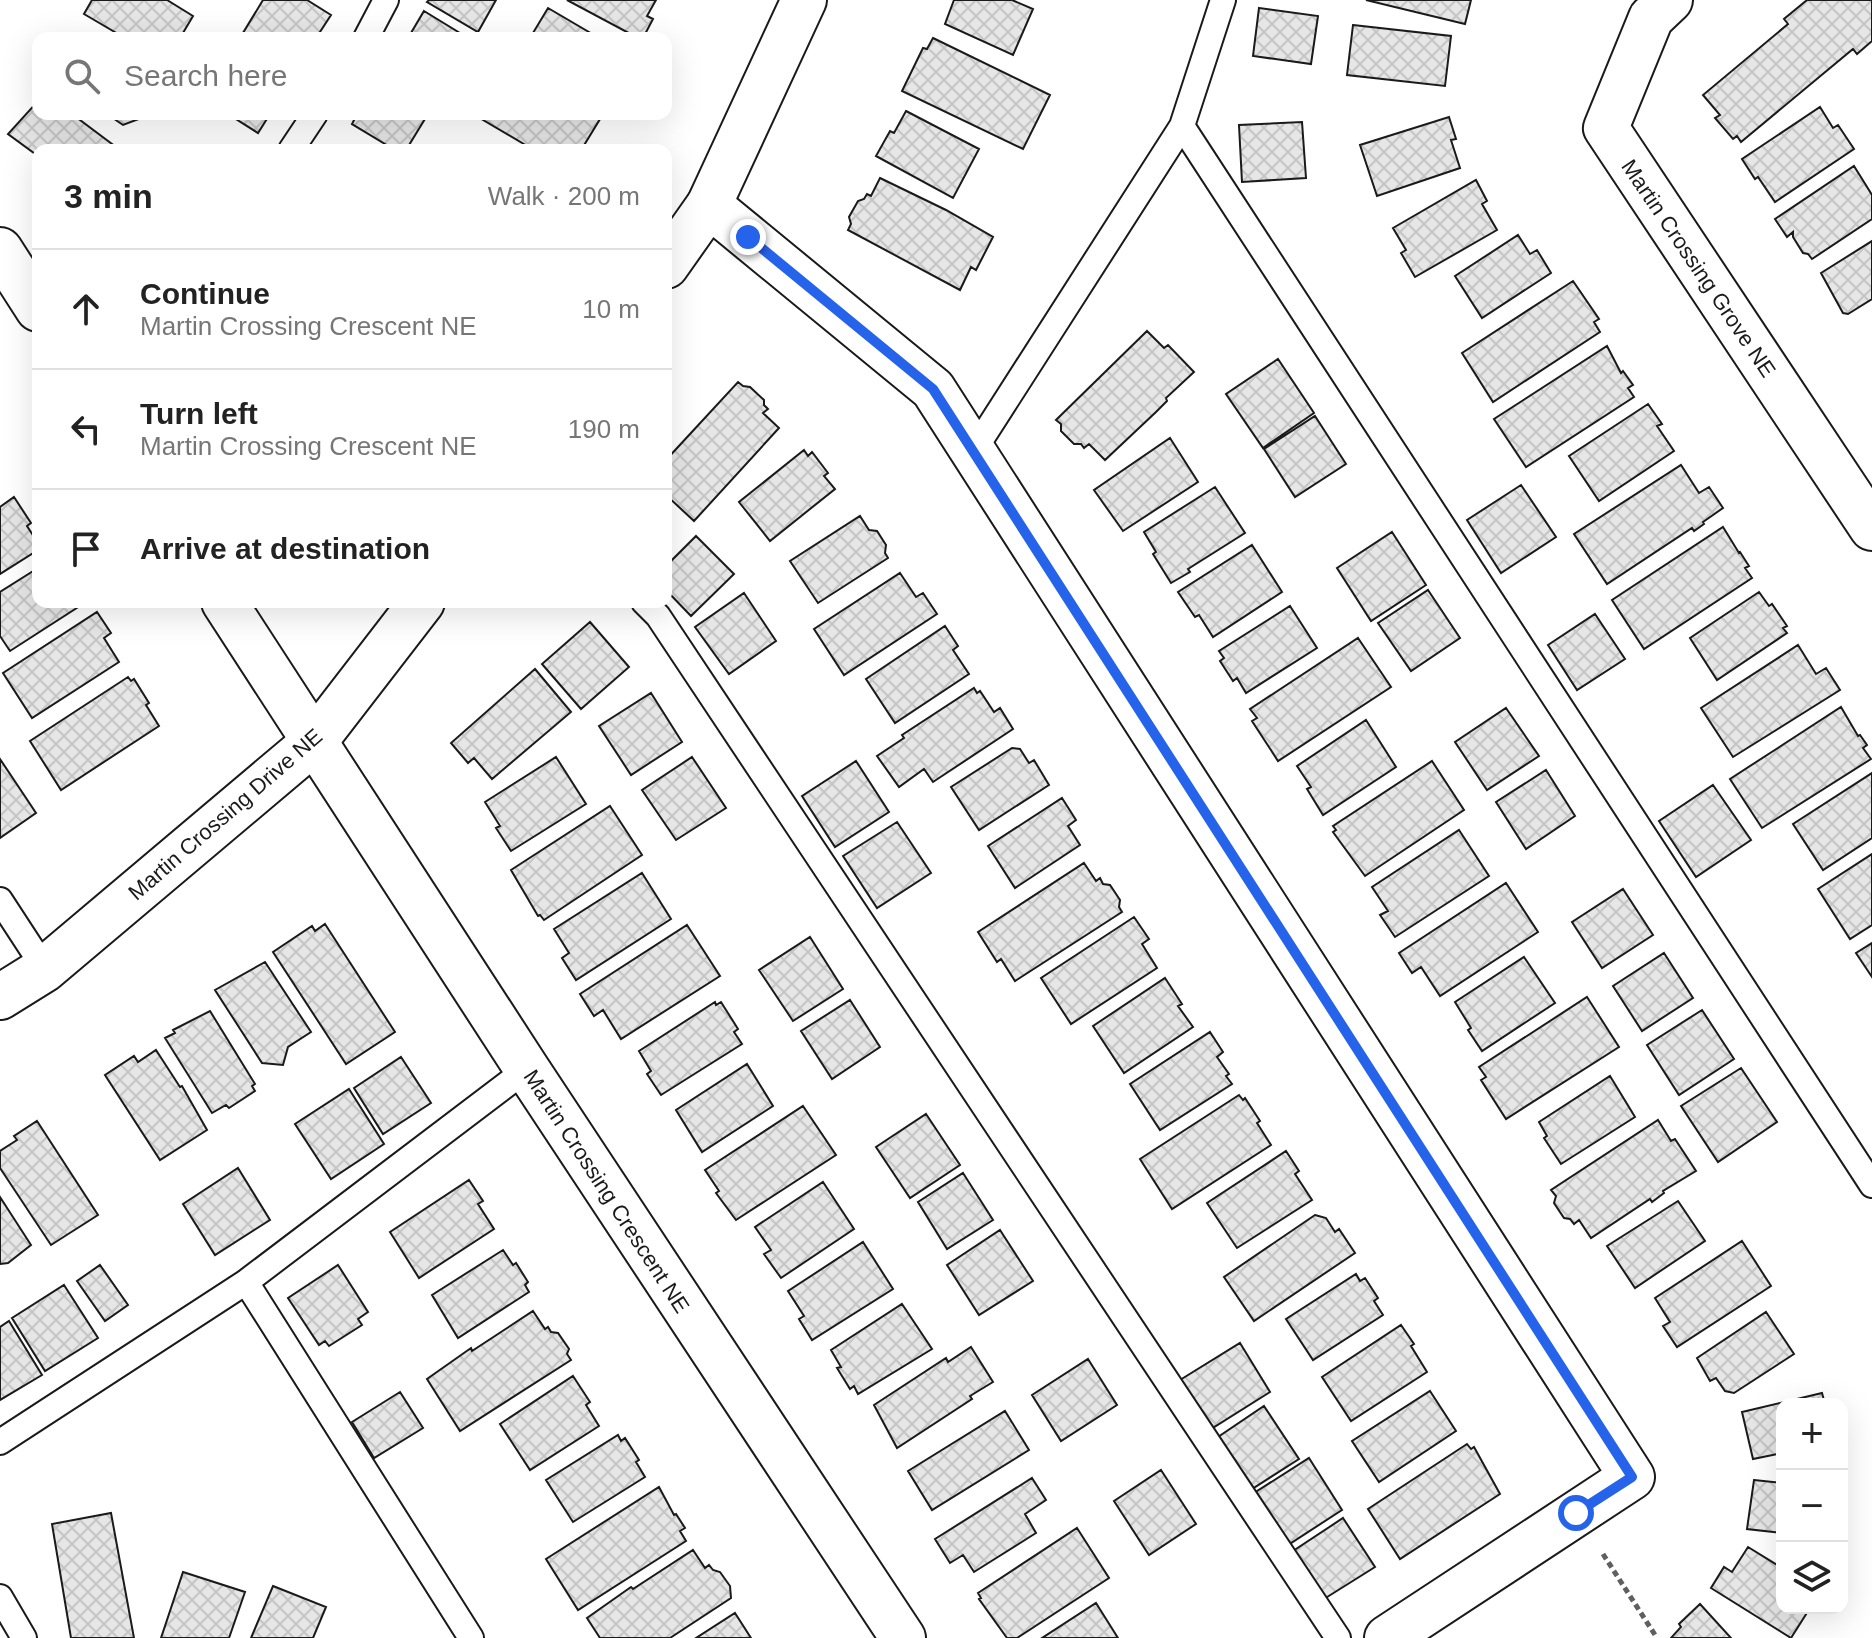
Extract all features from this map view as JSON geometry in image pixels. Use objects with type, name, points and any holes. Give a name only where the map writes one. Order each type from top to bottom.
[{"type":"street","points":[[672,257],[709,205],[804,0]]},
{"type":"street","name":"Martin Crossing Grove NE","points":[[1670,0],[1651,18],[1606,128],[1872,528]]},
{"type":"street","points":[[709,205],[933,389],[1632,1477],[1387,1638]]},
{"type":"street","points":[[0,250],[32,300]]},
{"type":"street","name":"Martin Crossing Crescent NE","points":[[228,608],[527,1069],[903,1638]]},
{"type":"street","name":"Martin Crossing Drive NE","points":[[0,997],[45,969],[314,742],[417,608]]},
{"type":"lane","points":[[369,32],[386,0]]},
{"type":"lane","points":[[973,452],[1182,126],[1223,0]]},
{"type":"lane","points":[[295,144],[311,120]]},
{"type":"lane","points":[[1182,126],[1872,1185]]},
{"type":"lane","points":[[650,608],[1338,1638]]},
{"type":"lane","points":[[0,900],[45,969]]},
{"type":"lane","points":[[0,1442],[246,1282],[527,1069]]},
{"type":"lane","points":[[246,1282],[471,1638]]},
{"type":"lane","points":[[0,1597],[24,1638]]},
{"type":"path","points":[[1576,1513],[1657,1638]]},
{"type":"building","points":[[92,0],[167,0],[193,16],[184,32],[115,32],[84,14]]},
{"type":"building","points":[[263,0],[307,0],[331,15],[320,32],[244,32]]},
{"type":"building","points":[[496,0],[478,32],[427,2]]},
{"type":"building","points":[[567,0],[656,0],[647,16],[653,19],[646,32],[627,32]]},
{"type":"building","points":[[954,0],[1012,0],[1033,9],[1013,55],[945,24]]},
{"type":"building","points":[[1366,0],[1471,0],[1465,24]]},
{"type":"building","points":[[1807,0],[1872,0],[1872,41],[1857,54],[1853,49],[1741,142],[1737,136],[1733,139],[1715,118],[1720,115],[1703,95],[1788,24],[1784,19]]},
{"type":"building","points":[[548,8],[589,32],[534,32]]},
{"type":"building","points":[[1259,8],[1318,16],[1311,64],[1253,56]]},
{"type":"building","points":[[424,11],[458,32],[412,32]]},
{"type":"building","points":[[1353,25],[1451,36],[1445,86],[1347,75]]},
{"type":"building","points":[[933,38],[1050,95],[1023,149],[902,91],[923,48],[927,49]]},
{"type":"building","points":[[1820,107],[1833,128],[1838,125],[1854,149],[1775,202],[1742,159]]},
{"type":"building","points":[[32,108],[32,120],[80,120],[112,144],[32,144],[32,152],[8,134]]},
{"type":"building","points":[[906,111],[979,149],[953,198],[876,156]]},
{"type":"building","points":[[1449,117],[1456,139],[1451,140],[1460,168],[1377,196],[1360,145]]},
{"type":"building","points":[[116,120],[136,120],[123,125]]},
{"type":"building","points":[[237,120],[266,120],[258,133]]},
{"type":"building","points":[[354,120],[424,120],[410,144],[385,144],[352,124]]},
{"type":"building","points":[[483,120],[599,120],[585,144],[524,144]]},
{"type":"building","points":[[1302,122],[1306,178],[1242,182],[1239,125]]},
{"type":"building","points":[[1854,166],[1872,195],[1872,219],[1812,259],[1803,253],[1793,232],[1787,237],[1775,219]]},
{"type":"building","points":[[880,178],[993,237],[976,270],[971,267],[960,290],[848,230],[851,224],[849,217],[858,201],[867,194],[871,196]]},
{"type":"building","points":[[1476,180],[1487,201],[1482,204],[1497,230],[1415,277],[1401,253],[1406,250],[1393,228]]},
{"type":"building","points":[[1518,235],[1530,254],[1537,250],[1551,273],[1482,318],[1455,276]]},
{"type":"building","points":[[1872,241],[1872,299],[1848,314],[1843,313],[1821,273]]},
{"type":"building","points":[[1573,281],[1599,319],[1594,322],[1600,332],[1493,402],[1462,353]]},
{"type":"building","points":[[1147,331],[1164,348],[1168,345],[1194,372],[1105,460],[1089,444],[1084,448],[1081,444],[1074,444],[1061,431],[1061,424],[1056,420]]},
{"type":"building","points":[[1607,346],[1621,373],[1623,371],[1633,385],[1628,388],[1634,397],[1526,467],[1494,419]]},
{"type":"building","points":[[1278,359],[1314,413],[1263,448],[1226,394]]},
{"type":"building","points":[[738,382],[750,387],[764,400],[768,409],[763,413],[779,428],[694,521],[672,501],[672,454]]},
{"type":"building","points":[[1648,404],[1662,424],[1657,426],[1674,451],[1599,501],[1569,456]]},
{"type":"building","points":[[1315,416],[1346,464],[1295,497],[1264,449]]},
{"type":"building","points":[[1170,438],[1198,482],[1123,531],[1094,490]]},
{"type":"building","points":[[804,450],[808,456],[812,452],[828,473],[824,476],[835,489],[770,541],[739,502]]},
{"type":"building","points":[[1681,465],[1699,493],[1709,487],[1723,508],[1694,531],[1692,528],[1607,584],[1574,534]]},
{"type":"building","points":[[1521,485],[1556,537],[1501,573],[1467,520]]},
{"type":"building","points":[[1215,487],[1245,533],[1171,583],[1144,532]]},
{"type":"building","points":[[14,497],[31,523],[27,526],[32,534],[32,554],[0,574],[0,507]]},
{"type":"building","points":[[860,516],[869,530],[877,531],[886,545],[888,558],[818,603],[790,561]]},
{"type":"building","points":[[1723,527],[1749,566],[1745,568],[1752,578],[1644,649],[1612,600]]},
{"type":"building","points":[[1392,532],[1426,585],[1371,621],[1337,568]]},
{"type":"building","points":[[696,536],[734,574],[691,616],[672,596],[672,560]]},
{"type":"building","points":[[1252,545],[1282,592],[1213,637],[1199,615],[1195,617],[1178,592]]},
{"type":"building","points":[[32,572],[32,608],[77,608],[10,651],[0,636],[0,592]]},
{"type":"building","points":[[900,573],[916,597],[923,593],[937,614],[844,675],[814,629]]},
{"type":"building","points":[[1428,590],[1460,638],[1411,671],[1378,623]]},
{"type":"building","points":[[1759,592],[1769,606],[1772,604],[1787,626],[1783,628],[1787,633],[1717,680],[1690,638]]},
{"type":"building","points":[[744,593],[776,641],[729,674],[695,627]]},
{"type":"building","points":[[1290,606],[1317,648],[1246,693],[1237,678],[1233,681],[1220,661],[1224,658],[1219,651]]},
{"type":"building","points":[[97,612],[111,633],[104,638],[119,662],[32,718],[3,673]]},
{"type":"building","points":[[1595,614],[1625,659],[1577,690],[1548,645]]},
{"type":"building","points":[[590,622],[629,667],[581,709],[542,664]]},
{"type":"building","points":[[945,626],[958,646],[953,650],[969,674],[895,723],[866,679]]},
{"type":"building","points":[[1358,638],[1391,687],[1278,761],[1252,721],[1257,718],[1250,709]]},
{"type":"building","points":[[1798,645],[1816,674],[1826,668],[1840,690],[1733,757],[1701,708]]},
{"type":"building","points":[[535,669],[571,712],[492,779],[474,758],[468,763],[451,743]]},
{"type":"building","points":[[128,677],[131,681],[134,679],[159,726],[61,790],[30,741]]},
{"type":"building","points":[[974,688],[977,693],[980,691],[994,712],[1000,708],[1013,729],[933,782],[924,769],[899,787],[877,756],[904,738],[902,735]]},
{"type":"building","points":[[651,693],[682,742],[631,775],[599,726]]},
{"type":"building","points":[[1841,707],[1867,745],[1863,748],[1871,759],[1762,828],[1730,779]]},
{"type":"building","points":[[1506,708],[1539,756],[1487,790],[1455,742]]},
{"type":"building","points":[[1366,720],[1396,767],[1323,815],[1307,789],[1311,787],[1297,766]]},
{"type":"building","points":[[1012,748],[1020,749],[1029,763],[1034,760],[1049,785],[979,830],[951,787]]},
{"type":"building","points":[[556,757],[586,804],[511,851],[496,828],[500,826],[485,802]]},
{"type":"building","points":[[692,757],[726,808],[676,840],[642,790]]},
{"type":"building","points":[[0,759],[36,813],[0,838]]},
{"type":"building","points":[[856,761],[889,812],[835,847],[802,796]]},
{"type":"building","points":[[1432,761],[1464,810],[1365,876],[1333,832],[1336,830],[1333,826]]},
{"type":"building","points":[[1546,770],[1575,816],[1526,849],[1496,802]]},
{"type":"building","points":[[1872,773],[1872,838],[1823,870],[1793,824]]},
{"type":"building","points":[[1713,785],[1751,840],[1696,877],[1659,821]]},
{"type":"building","points":[[1062,798],[1076,820],[1068,826],[1080,845],[1015,888],[988,846]]},
{"type":"building","points":[[610,806],[642,855],[544,920],[538,916],[511,870]]},
{"type":"building","points":[[897,822],[931,873],[877,908],[843,856]]},
{"type":"building","points":[[1459,830],[1489,876],[1395,937],[1380,915],[1388,911],[1372,887]]},
{"type":"building","points":[[1872,854],[1872,925],[1850,939],[1818,889]]},
{"type":"building","points":[[1084,863],[1096,881],[1100,878],[1103,884],[1110,885],[1120,900],[1122,912],[1015,981],[1001,959],[997,962],[978,932]]},
{"type":"building","points":[[642,873],[671,919],[576,980],[562,958],[569,953],[554,929]]},
{"type":"building","points":[[1506,883],[1538,932],[1440,996],[1421,967],[1412,973],[1399,953]]},
{"type":"building","points":[[1623,889],[1653,935],[1602,968],[1572,922]]},
{"type":"building","points":[[1134,917],[1149,939],[1142,944],[1157,968],[1071,1024],[1041,978]]},
{"type":"building","points":[[325,924],[395,1032],[346,1064],[273,952],[312,926],[315,931]]},
{"type":"building","points":[[687,925],[720,976],[621,1039],[603,1010],[594,1016],[580,994]]},
{"type":"building","points":[[810,937],[843,989],[793,1021],[759,970]]},
{"type":"building","points":[[1872,943],[1872,977],[1856,953]]},
{"type":"building","points":[[1664,953],[1693,998],[1642,1031],[1613,986]]},
{"type":"building","points":[[1524,957],[1555,1003],[1482,1051],[1455,1002]]},
{"type":"building","points":[[265,962],[311,1032],[288,1047],[283,1065],[262,1063],[215,990]]},
{"type":"building","points":[[1165,978],[1182,1004],[1178,1006],[1193,1027],[1124,1073],[1093,1026]]},
{"type":"building","points":[[1587,997],[1619,1047],[1506,1119],[1481,1080],[1486,1077],[1479,1067]]},
{"type":"building","points":[[850,1000],[880,1047],[832,1079],[801,1031]]},
{"type":"building","points":[[715,1002],[716,1005],[721,1002],[738,1029],[734,1032],[742,1044],[661,1095],[647,1074],[651,1071],[639,1051]]},
{"type":"building","points":[[1702,1010],[1734,1059],[1679,1095],[1647,1045]]},
{"type":"building","points":[[210,1011],[255,1084],[252,1086],[255,1091],[229,1108],[226,1105],[212,1113],[165,1038],[175,1033],[173,1030]]},
{"type":"building","points":[[1210,1032],[1223,1052],[1217,1057],[1232,1084],[1160,1130],[1130,1084]]},
{"type":"building","points":[[156,1050],[182,1086],[207,1130],[160,1160],[105,1075],[134,1056],[138,1062]]},
{"type":"building","points":[[401,1057],[431,1103],[383,1134],[354,1088]]},
{"type":"building","points":[[747,1064],[773,1106],[702,1152],[676,1110]]},
{"type":"building","points":[[1741,1068],[1777,1122],[1718,1162],[1681,1106]]},
{"type":"building","points":[[1610,1076],[1635,1117],[1561,1164],[1544,1138],[1547,1136],[1539,1122]]},
{"type":"building","points":[[349,1089],[384,1144],[331,1179],[295,1124]]},
{"type":"building","points":[[1239,1095],[1243,1100],[1245,1098],[1260,1121],[1257,1123],[1271,1145],[1172,1209],[1140,1159]]},
{"type":"building","points":[[803,1106],[836,1155],[736,1220],[716,1193],[719,1191],[705,1170]]},
{"type":"building","points":[[926,1114],[960,1165],[910,1198],[876,1147]]},
{"type":"building","points":[[1658,1120],[1696,1171],[1663,1191],[1652,1202],[1650,1199],[1591,1238],[1579,1220],[1574,1224],[1564,1218],[1554,1203],[1556,1196],[1551,1190]]},
{"type":"building","points":[[37,1121],[98,1215],[51,1245],[0,1168],[0,1151],[17,1140],[14,1136]]},
{"type":"building","points":[[1286,1151],[1299,1171],[1295,1174],[1312,1200],[1237,1248],[1207,1203]]},
{"type":"building","points":[[238,1168],[270,1220],[215,1255],[183,1204]]},
{"type":"building","points":[[963,1173],[993,1220],[947,1249],[918,1202]]},
{"type":"building","points":[[469,1180],[483,1201],[478,1204],[494,1229],[419,1278],[390,1232]]},
{"type":"building","points":[[823,1182],[854,1229],[781,1278],[764,1254],[771,1250],[755,1227]]},
{"type":"building","points":[[0,1197],[31,1245],[8,1263],[0,1264]]},
{"type":"building","points":[[1678,1201],[1705,1241],[1635,1288],[1607,1246]]},
{"type":"building","points":[[1315,1215],[1326,1218],[1335,1232],[1339,1229],[1355,1253],[1254,1321],[1224,1277]]},
{"type":"building","points":[[1000,1230],[1033,1281],[979,1315],[947,1265]]},
{"type":"building","points":[[1742,1241],[1771,1286],[1677,1347],[1663,1326],[1670,1322],[1655,1298]]},
{"type":"building","points":[[863,1242],[893,1289],[812,1340],[799,1319],[804,1316],[788,1291]]},
{"type":"building","points":[[503,1250],[528,1282],[525,1285],[529,1292],[458,1338],[432,1295]]},
{"type":"building","points":[[100,1265],[128,1305],[105,1321],[77,1281]]},
{"type":"building","points":[[338,1265],[368,1312],[358,1319],[362,1325],[329,1346],[325,1341],[319,1345],[288,1298]]},
{"type":"building","points":[[1356,1274],[1360,1281],[1365,1278],[1378,1298],[1374,1301],[1383,1315],[1313,1360],[1286,1319]]},
{"type":"building","points":[[64,1285],[98,1338],[45,1371],[12,1318]]},
{"type":"building","points":[[902,1304],[932,1349],[858,1394],[854,1386],[850,1389],[837,1368],[841,1367],[831,1350]]},
{"type":"building","points":[[533,1311],[545,1329],[548,1327],[551,1332],[558,1333],[569,1349],[567,1354],[571,1360],[460,1431],[427,1379]]},
{"type":"building","points":[[1766,1312],[1794,1354],[1734,1393],[1725,1391],[1716,1378],[1710,1381],[1697,1358]]},
{"type":"building","points":[[9,1321],[42,1375],[0,1400],[0,1327]]},
{"type":"building","points":[[1401,1325],[1427,1372],[1351,1421],[1322,1377]]},
{"type":"building","points":[[1240,1343],[1270,1392],[1211,1429],[1180,1380]]},
{"type":"building","points":[[971,1347],[993,1382],[897,1448],[874,1405],[946,1358],[948,1362]]},
{"type":"building","points":[[1088,1359],[1117,1405],[1061,1441],[1032,1395]]},
{"type":"building","points":[[573,1376],[590,1402],[586,1405],[599,1426],[530,1470],[500,1424]]},
{"type":"building","points":[[1430,1391],[1456,1431],[1379,1482],[1352,1441]]},
{"type":"building","points":[[400,1392],[423,1428],[374,1458],[352,1422]]},
{"type":"building","points":[[1822,1393],[1823,1398],[1801,1398]]},
{"type":"building","points":[[1776,1404],[1776,1454],[1753,1459],[1742,1412]]},
{"type":"building","points":[[1264,1406],[1299,1459],[1252,1489],[1218,1437]]},
{"type":"building","points":[[1005,1411],[1029,1450],[932,1510],[908,1471]]},
{"type":"building","points":[[618,1435],[621,1441],[625,1438],[639,1460],[636,1462],[645,1477],[573,1522],[546,1480]]},
{"type":"building","points":[[1467,1444],[1471,1449],[1474,1447],[1500,1494],[1400,1559],[1368,1509]]},
{"type":"building","points":[[1309,1458],[1342,1510],[1288,1545],[1254,1493]]},
{"type":"building","points":[[1161,1470],[1196,1524],[1149,1555],[1114,1501]]},
{"type":"building","points":[[1032,1478],[1046,1500],[1025,1514],[1036,1533],[974,1572],[963,1555],[950,1563],[935,1539]]},
{"type":"building","points":[[1754,1480],[1776,1482],[1776,1532],[1747,1529]]},
{"type":"building","points":[[659,1487],[685,1528],[680,1531],[686,1541],[578,1610],[546,1559]]},
{"type":"building","points":[[111,1513],[134,1638],[71,1638],[52,1524]]},
{"type":"building","points":[[1343,1518],[1375,1567],[1324,1599],[1293,1551]]},
{"type":"building","points":[[1077,1528],[1109,1578],[1017,1638],[1007,1638],[979,1599],[978,1593]]},
{"type":"building","points":[[1748,1547],[1776,1564],[1776,1614],[1806,1614],[1791,1638],[1711,1588],[1724,1567],[1732,1572]]},
{"type":"building","points":[[693,1550],[705,1568],[709,1565],[720,1572],[730,1586],[731,1598],[670,1638],[600,1638],[587,1618]]},
{"type":"building","points":[[183,1572],[245,1592],[229,1638],[161,1638]]},
{"type":"building","points":[[273,1586],[326,1607],[313,1638],[251,1638]]},
{"type":"building","points":[[1096,1603],[1118,1638],[1042,1638]]},
{"type":"building","points":[[1700,1604],[1731,1638],[1671,1638],[1681,1627],[1679,1624]]},
{"type":"building","points":[[735,1613],[751,1638],[696,1638]]},
{"type":"route","points":[[748,237],[933,389],[1632,1477],[1576,1513]]}]
